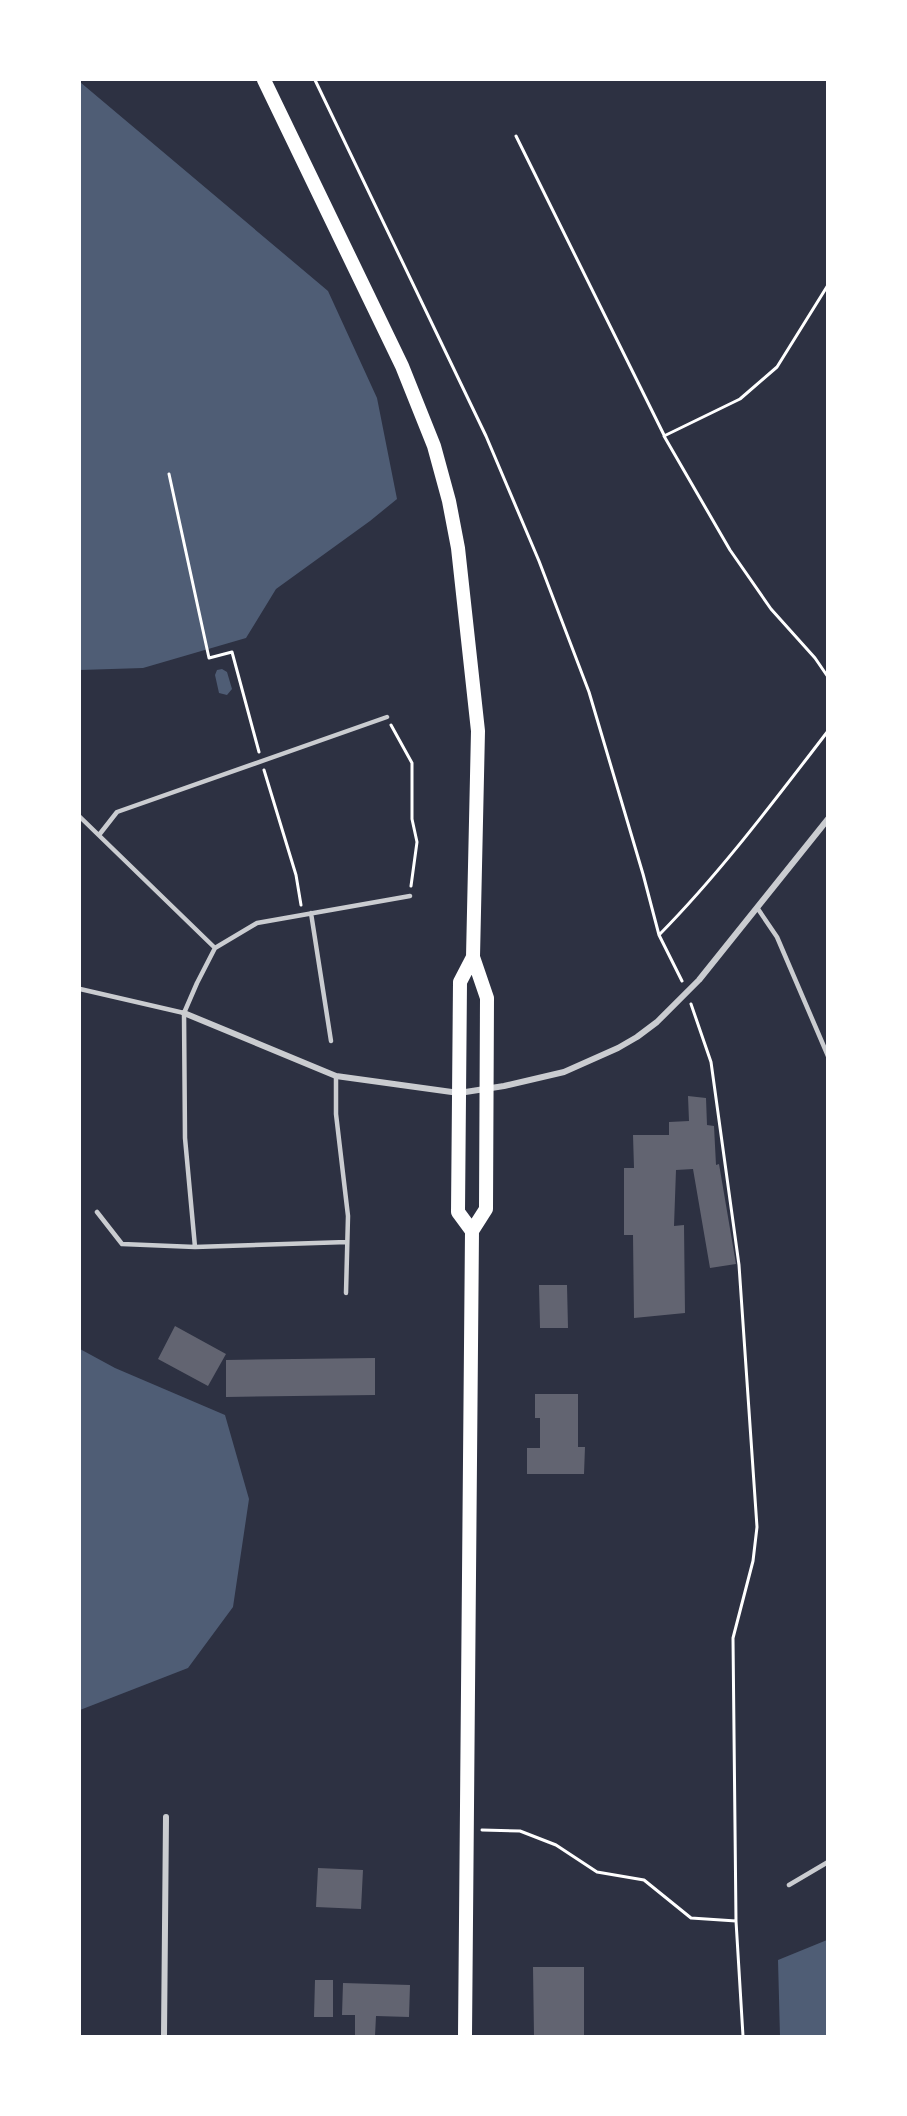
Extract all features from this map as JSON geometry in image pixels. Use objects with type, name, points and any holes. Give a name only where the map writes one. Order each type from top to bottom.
[{"type":"highway","points":[[264,80],[402,366],[434,446],[449,501],[458,548],[478,731],[473,957],[487,998],[486,1209],[472,1231],[465,2037]]},
{"type":"highway","points":[[472,1231],[458,1212],[460,982],[473,957]]},
{"type":"street","points":[[184,1013],[336,1076],[459,1093],[486,1090],[564,1072],[637,1037],[657,1022],[687,992],[758,909],[828,819]]},
{"type":"street","points":[[164,2037],[166,1817]]},
{"type":"lane","points":[[99,835],[117,812],[387,717]]},
{"type":"lane","points":[[80,817],[215,948]]},
{"type":"lane","points":[[195,1247],[184,1138],[184,1013],[215,948],[257,923],[410,897]]},
{"type":"lane","points":[[758,909],[777,937],[828,1056]]},
{"type":"lane","points":[[311,914],[331,1041]]},
{"type":"lane","points":[[80,989],[184,1013]]},
{"type":"lane","points":[[336,1076],[336,1114],[348,1215],[346,1293]]},
{"type":"lane","points":[[97,1212],[122,1244],[195,1247],[347,1242]]},
{"type":"lane","points":[[789,1885],[828,1862]]},
{"type":"path","points":[[315,80],[486,436],[540,561],[589,692],[659,935],[687,992],[711,1062],[738,1254],[758,1527],[753,1561],[733,1638],[736,1921],[743,2037]]},
{"type":"path","points":[[516,136],[664,436],[730,550],[771,609],[815,658],[828,677]]},
{"type":"path","points":[[664,436],[740,399],[777,367],[828,285]]},
{"type":"path","points":[[169,474],[207,649]]},
{"type":"path","points":[[387,717],[412,763],[412,819],[417,842],[410,897]]},
{"type":"path","points":[[659,935],[694,900],[828,731]]},
{"type":"path","points":[[466,1829],[520,1831],[556,1845],[597,1872],[644,1880],[691,1918],[736,1921]]},
{"type":"water","points":[[80,82],[328,291],[377,398],[397,499],[276,589],[246,638],[143,668],[80,670]]},
{"type":"water","points":[[222,669],[227,672],[232,689],[227,695],[219,693],[215,675],[217,670]]},
{"type":"water","points":[[80,1349],[115,1368],[225,1415],[249,1499],[233,1607],[188,1668],[80,1710]]},
{"type":"water","points":[[827,1940],[827,2036],[780,2036],[778,1960]]},
{"type":"building","points":[[688,1096],[706,1098],[707,1125],[714,1126],[716,1165],[719,1164],[736,1264],[710,1268],[693,1169],[676,1170],[674,1226],[684,1225],[685,1313],[634,1318],[633,1235],[624,1235],[624,1168],[634,1168],[633,1135],[669,1135],[669,1122],[689,1121]]},
{"type":"building","points":[[539,1285],[567,1285],[568,1328],[540,1328]]},
{"type":"building","points":[[175,1326],[226,1354],[208,1386],[158,1359]]},
{"type":"building","points":[[375,1358],[375,1395],[226,1397],[226,1360]]},
{"type":"building","points":[[535,1394],[578,1394],[578,1447],[585,1447],[584,1474],[527,1474],[527,1448],[540,1448],[540,1418],[535,1418]]},
{"type":"building","points":[[318,1868],[363,1870],[361,1909],[316,1907]]},
{"type":"building","points":[[533,1967],[584,1967],[584,2036],[534,2036]]},
{"type":"building","points":[[315,1980],[333,1980],[333,2017],[314,2017]]},
{"type":"building","points":[[343,1983],[410,1985],[409,2017],[376,2016],[375,2036],[355,2036],[355,2015],[342,2015]]}]
